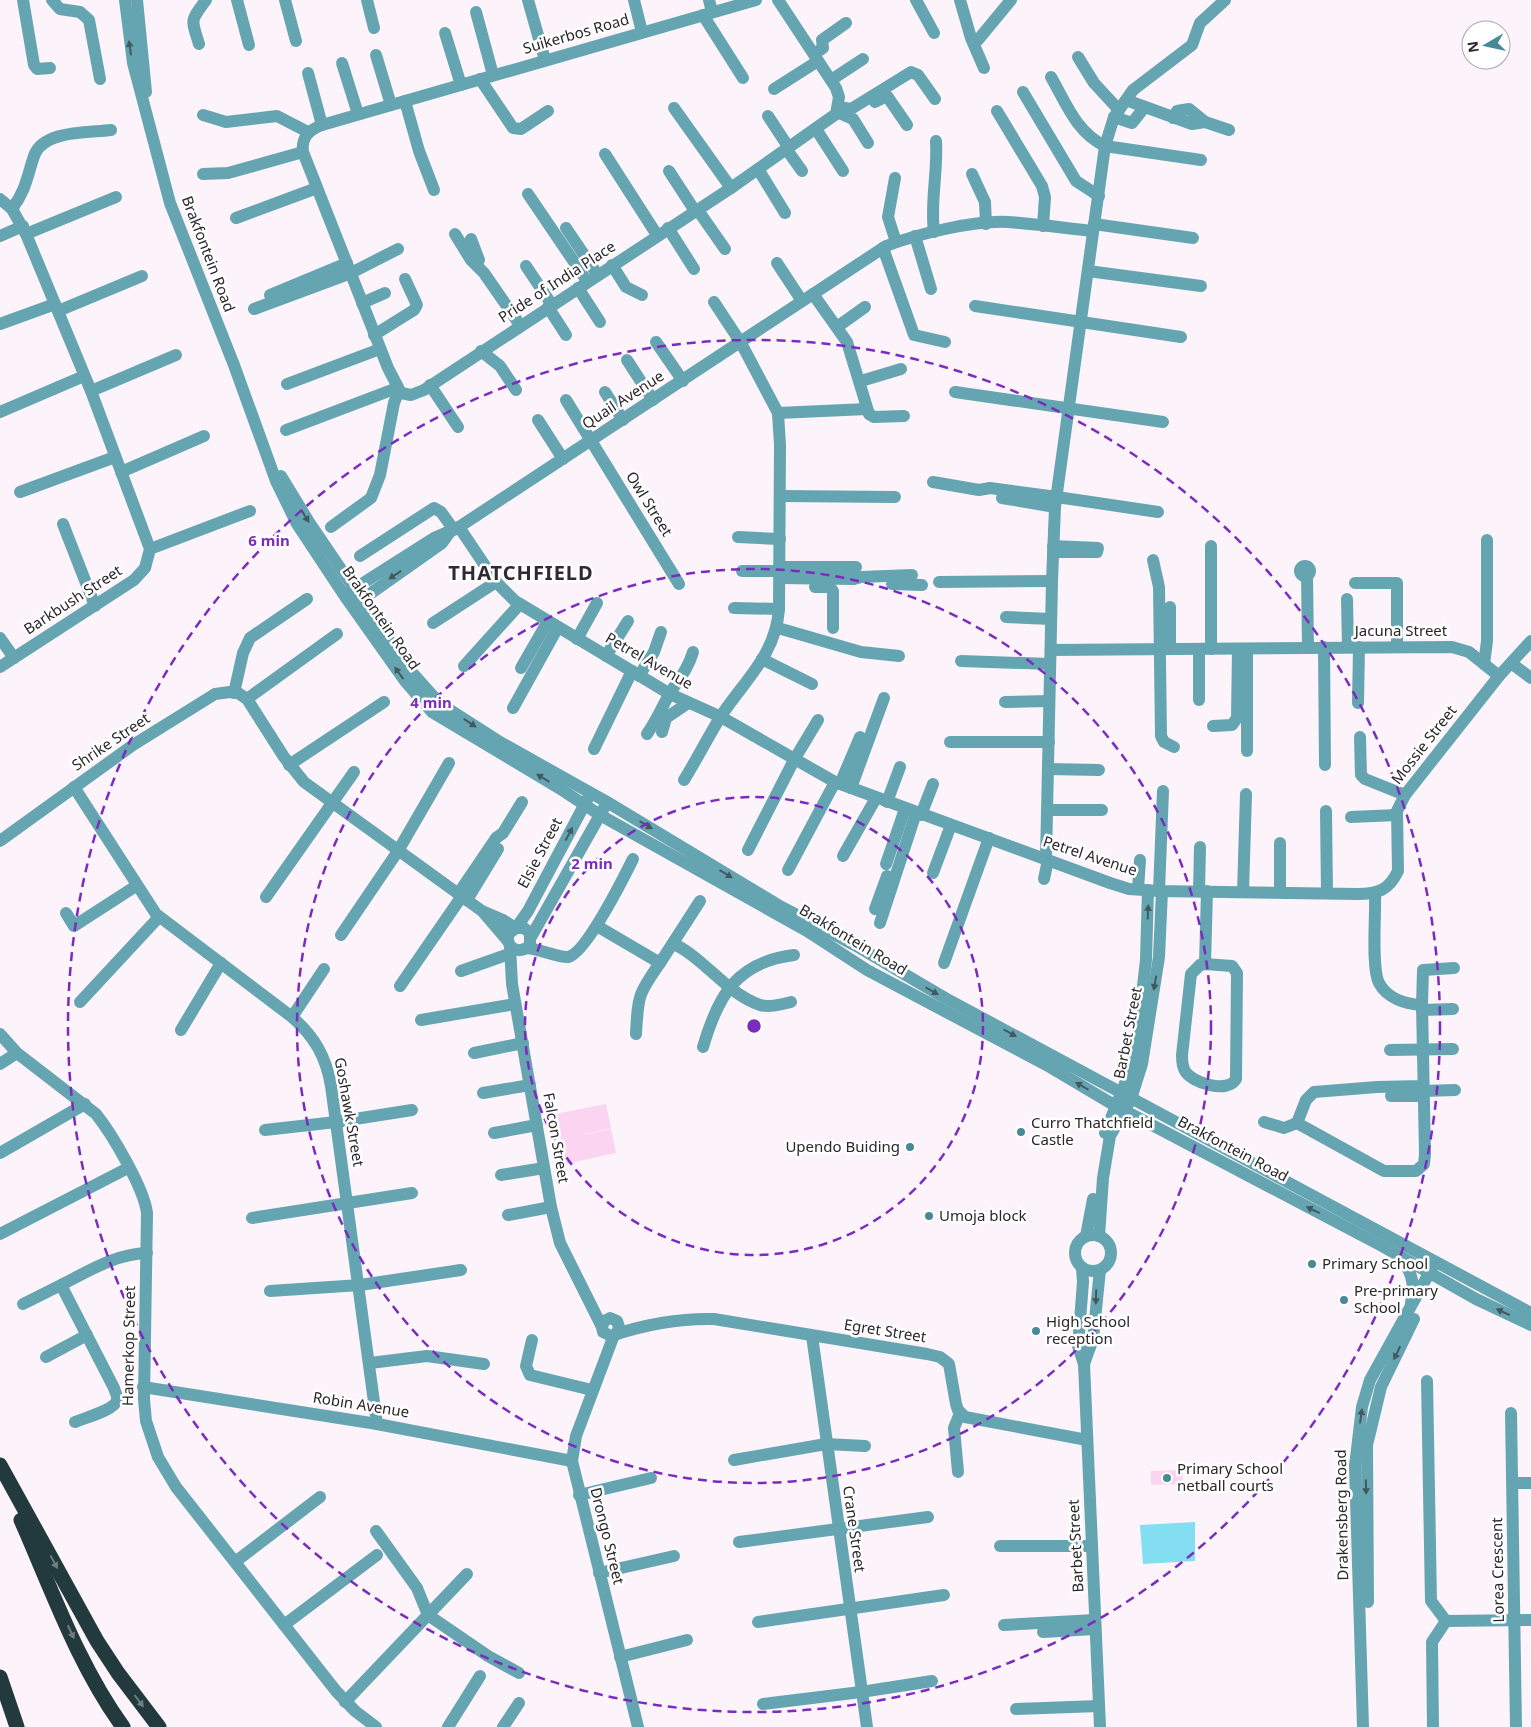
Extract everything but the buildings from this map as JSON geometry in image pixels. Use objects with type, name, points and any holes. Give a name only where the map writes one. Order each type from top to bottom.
[{"type":"highway","points":[[2,1469],[13,1502],[77,1645],[99,1689],[123,1727]]},
{"type":"highway","points":[[2,1469],[97,1641],[118,1673],[159,1727]]},
{"type":"highway","points":[[0,1677],[18,1727]]},
{"type":"street","points":[[23,0],[34,65],[37,69],[50,68]]},
{"type":"street","points":[[52,0],[60,9],[80,12],[89,20],[100,79]]},
{"type":"street","name":"Brakfontein Road","points":[[125,0],[133,63],[170,203],[270,460],[276,481],[290,512],[344,595],[357,603],[432,696],[500,742],[591,792],[778,905],[1126,1096],[1531,1313]]},
{"type":"street","name":"Brakfontein Road","points":[[137,0],[147,112]]},
{"type":"street","points":[[199,44],[193,19],[194,14],[206,0]]},
{"type":"street","points":[[236,0],[249,45]]},
{"type":"street","points":[[284,0],[296,42]]},
{"type":"street","points":[[367,0],[374,28]]},
{"type":"street","points":[[375,0],[379,14]]},
{"type":"street","points":[[634,0],[647,31]]},
{"type":"street","points":[[642,0],[647,31]]},
{"type":"street","points":[[778,0],[831,80],[846,111],[871,142],[853,119],[846,111]]},
{"type":"street","points":[[909,0],[930,32],[916,0]]},
{"type":"street","points":[[960,0],[971,38],[984,68]]},
{"type":"street","points":[[978,40],[1011,0]]},
{"type":"street","points":[[1000,22],[1017,0]]},
{"type":"street","points":[[1044,880],[1047,860],[1052,549],[1068,408],[1105,146],[1120,109],[1138,84],[1194,42],[1200,24],[1225,0]]},
{"type":"street","points":[[532,1],[545,60]]},
{"type":"street","name":"Suikerbos Road","points":[[315,128],[647,31],[708,9],[750,1]]},
{"type":"street","points":[[708,9],[743,78]]},
{"type":"street","points":[[476,12],[493,75]]},
{"type":"street","points":[[822,40],[846,23]]},
{"type":"street","points":[[446,33],[461,84]]},
{"type":"street","points":[[775,91],[817,60],[823,48],[822,40],[816,35],[806,42]]},
{"type":"street","points":[[376,55],[419,151],[434,190]]},
{"type":"street","points":[[831,80],[863,58]]},
{"type":"street","points":[[1078,58],[1094,83],[1132,123],[1144,108]]},
{"type":"street","points":[[342,63],[358,114]]},
{"type":"street","points":[[386,66],[398,103]]},
{"type":"street","points":[[846,111],[911,72],[918,75],[935,99]]},
{"type":"street","points":[[308,73],[315,128]]},
{"type":"street","points":[[1051,76],[1082,131],[1091,140],[1105,146],[1201,160]]},
{"type":"street","points":[[480,79],[513,128],[517,130],[548,111]]},
{"type":"street","points":[[1023,92],[1076,181],[1099,196]]},
{"type":"street","points":[[846,111],[887,96],[907,125]]},
{"type":"street","points":[[674,108],[731,188]]},
{"type":"street","points":[[1120,109],[1144,108],[1173,118],[1177,111],[1188,109],[1205,122],[1229,130]]},
{"type":"street","points":[[245,113],[280,110],[315,128]]},
{"type":"street","name":"Pride of India Place","points":[[398,389],[405,395],[411,395],[430,385],[846,111]]},
{"type":"street","points":[[997,111],[1042,186],[1045,197],[1044,226]]},
{"type":"street","points":[[203,115],[226,122],[277,116],[315,128]]},
{"type":"street","points":[[768,116],[802,171]]},
{"type":"street","points":[[315,128],[303,139],[303,150],[374,335],[398,389],[380,474],[371,498],[331,527]]},
{"type":"street","points":[[816,129],[843,171]]},
{"type":"street","points":[[111,130],[54,138],[43,144],[35,153],[24,193],[7,204],[25,230],[91,391],[150,550],[250,511]]},
{"type":"street","points":[[934,232],[932,220],[937,172],[936,142]]},
{"type":"street","points":[[203,174],[228,172],[303,150]]},
{"type":"street","points":[[605,154],[657,235]]},
{"type":"street","points":[[669,170],[724,243]]},
{"type":"street","points":[[758,170],[785,213]]},
{"type":"street","points":[[972,174],[985,202],[986,224]]},
{"type":"street","points":[[895,178],[888,217],[896,242]]},
{"type":"street","points":[[236,218],[317,188]]},
{"type":"street","points":[[528,194],[589,280]]},
{"type":"street","points":[[0,236],[25,230],[116,197]]},
{"type":"street","points":[[545,209],[589,280]]},
{"type":"street","name":"Quail Avenue","points":[[357,603],[439,535],[454,530],[883,248],[896,242],[934,232],[1006,222],[1094,228],[1193,238]]},
{"type":"street","points":[[566,228],[589,280],[600,322]]},
{"type":"street","points":[[668,228],[694,269]]},
{"type":"street","points":[[455,234],[471,260],[484,273],[520,326]]},
{"type":"street","points":[[915,236],[931,289]]},
{"type":"street","points":[[471,239],[484,273]]},
{"type":"street","points":[[883,248],[910,330],[919,338],[945,342]]},
{"type":"street","points":[[252,306],[398,249]]},
{"type":"street","points":[[777,263],[847,342],[861,382],[867,409],[874,417],[904,416]]},
{"type":"street","points":[[612,265],[626,287],[642,295]]},
{"type":"street","points":[[526,266],[566,335]]},
{"type":"street","points":[[1088,271],[1200,286]]},
{"type":"street","points":[[0,324],[57,308],[142,276]]},
{"type":"street","points":[[374,335],[414,310],[417,305],[405,279]]},
{"type":"street","points":[[362,303],[385,293]]},
{"type":"street","points":[[684,780],[720,717],[762,660],[778,628],[780,445],[778,413],[741,343],[714,302]]},
{"type":"street","points":[[975,306],[1181,337]]},
{"type":"street","points":[[837,332],[865,307]]},
{"type":"street","points":[[656,342],[683,380]]},
{"type":"street","points":[[287,384],[380,349]]},
{"type":"street","points":[[482,351],[500,366],[516,390]]},
{"type":"street","points":[[91,391],[176,355]]},
{"type":"street","points":[[626,360],[653,400]]},
{"type":"street","points":[[861,382],[901,369]]},
{"type":"street","points":[[0,412],[84,376]]},
{"type":"street","points":[[430,385],[458,427]]},
{"type":"street","points":[[286,430],[398,389]]},
{"type":"street","points":[[605,392],[623,420]]},
{"type":"street","points":[[955,392],[1163,422]]},
{"type":"street","name":"Owl Street","points":[[566,400],[590,442],[679,584]]},
{"type":"street","points":[[778,413],[867,409]]},
{"type":"street","points":[[538,420],[563,459]]},
{"type":"street","points":[[121,472],[204,436]]},
{"type":"street","points":[[20,492],[115,457]]},
{"type":"street","name":"Brakfontein Road","points":[[270,460],[308,522],[355,588],[357,603],[405,681],[432,712],[559,788],[600,815],[807,931],[867,970],[1050,1068],[1119,1108],[1382,1246],[1432,1275],[1531,1325]]},
{"type":"street","points":[[933,482],[979,490],[987,495],[1004,494],[1056,502],[1158,512]]},
{"type":"street","points":[[780,496],[895,497]]},
{"type":"street","name":"Petrel Avenue","points":[[360,556],[434,508],[441,512],[506,593],[520,604],[670,694],[720,717],[794,760],[842,785],[1047,860],[1106,888],[1376,894]]},
{"type":"street","points":[[63,524],[95,606]]},
{"type":"street","points":[[738,537],[780,539]]},
{"type":"street","points":[[1484,664],[1487,641],[1487,540]]},
{"type":"street","points":[[1199,700],[1205,649],[1211,546]]},
{"type":"street","points":[[1052,549],[1075,549]]},
{"type":"street","name":"Barkbush Street","points":[[0,667],[139,576],[145,568],[150,550]]},
{"type":"street","name":"Quail Avenue","points":[[344,595],[411,558]]},
{"type":"street","points":[[1153,560],[1159,587],[1165,648]]},
{"type":"street","points":[[742,571],[780,576],[830,587],[834,595],[833,628]]},
{"type":"street","points":[[780,576],[855,573],[862,577],[912,575]]},
{"type":"street","points":[[855,573],[865,583],[922,585]]},
{"type":"street","points":[[1305,575],[1306,648]]},
{"type":"street","points":[[939,582],[1052,581]]},
{"type":"street","points":[[433,623],[496,582]]},
{"type":"street","points":[[1355,583],[1397,583],[1397,647]]},
{"type":"street","points":[[1347,598],[1358,702]]},
{"type":"street","points":[[308,599],[250,638],[243,653],[234,693],[247,699],[290,765],[304,782],[482,911],[503,920],[515,928],[527,930],[528,944]]},
{"type":"street","points":[[578,638],[597,603]]},
{"type":"street","points":[[464,666],[520,604]]},
{"type":"street","points":[[1170,607],[1165,648],[1161,736],[1164,742],[1174,747]]},
{"type":"street","points":[[734,608],[779,609]]},
{"type":"street","points":[[1006,617],[1051,619]]},
{"type":"street","points":[[606,656],[628,621]]},
{"type":"street","points":[[521,668],[553,624]]},
{"type":"street","points":[[517,690],[553,624]]},
{"type":"street","points":[[513,708],[553,624]]},
{"type":"street","points":[[778,628],[861,652],[900,656]]},
{"type":"street","points":[[594,749],[635,673],[654,652],[661,632]]},
{"type":"street","points":[[247,699],[337,634]]},
{"type":"street","points":[[0,638],[14,658]]},
{"type":"street","name":"Mossie Street","points":[[1376,894],[1388,887],[1398,871],[1397,815],[1405,795],[1499,676],[1531,640]]},
{"type":"street","name":"Jacuna Street","points":[[1050,650],[1458,647],[1469,652],[1499,676]]},
{"type":"street","points":[[1324,648],[1325,764]]},
{"type":"street","points":[[1213,726],[1232,725],[1237,718],[1243,649]]},
{"type":"street","points":[[1243,649],[1247,751]]},
{"type":"street","points":[[647,734],[689,666],[693,652]]},
{"type":"street","points":[[762,660],[812,684]]},
{"type":"street","points":[[960,661],[1050,664]]},
{"type":"street","points":[[1511,663],[1531,678]]},
{"type":"street","name":"Shrike Street","points":[[0,841],[133,745],[205,700],[222,692],[234,693]]},
{"type":"street","points":[[788,870],[842,785],[884,698]]},
{"type":"street","points":[[1005,702],[1049,701]]},
{"type":"street","points":[[290,765],[384,702]]},
{"type":"street","points":[[662,732],[666,718],[688,703]]},
{"type":"street","points":[[748,850],[794,760],[818,720]]},
{"type":"street","points":[[842,785],[860,737]]},
{"type":"street","points":[[1360,737],[1361,775],[1365,779],[1405,795]]},
{"type":"street","points":[[950,742],[1048,742]]},
{"type":"street","points":[[341,935],[398,851],[449,763]]},
{"type":"street","points":[[843,856],[882,800],[900,767]]},
{"type":"street","points":[[1048,769],[1099,770]]},
{"type":"street","points":[[266,897],[354,772]]},
{"type":"street","points":[[886,864],[914,812],[933,784]]},
{"type":"street","name":"Goshawk Street","points":[[74,787],[136,886],[159,917],[292,1018],[305,1029],[321,1051],[328,1072],[336,1122],[378,1424]]},
{"type":"street","points":[[1152,890],[1163,791]]},
{"type":"street","name":"Elsie Street","points":[[515,928],[528,911],[591,792]]},
{"type":"street","points":[[1240,892],[1242,798]]},
{"type":"street","points":[[400,986],[462,897],[496,838],[504,833],[522,802]]},
{"type":"street","points":[[511,967],[528,944],[607,802]]},
{"type":"street","points":[[1152,890],[1156,803]]},
{"type":"street","points":[[1047,810],[1102,810]]},
{"type":"street","points":[[1323,893],[1326,811]]},
{"type":"street","points":[[875,909],[914,812]]},
{"type":"street","points":[[880,924],[914,812]]},
{"type":"street","points":[[1351,817],[1397,815]]},
{"type":"street","points":[[934,873],[951,825]]},
{"type":"street","points":[[944,962],[989,838]]},
{"type":"street","points":[[1280,843],[1280,892]]},
{"type":"street","points":[[1321,844],[1323,893]]},
{"type":"street","points":[[1200,846],[1205,964]]},
{"type":"street","points":[[482,911],[509,947],[516,950],[528,944],[559,956],[571,956],[597,926],[633,859]]},
{"type":"street","points":[[1140,860],[1152,890]]},
{"type":"street","points":[[66,913],[74,926],[136,886]]},
{"type":"street","name":"Barbet Street","points":[[1093,1236],[1100,1149],[1126,1096],[1153,950],[1152,890]]},
{"type":"street","points":[[1376,894],[1376,965],[1379,982],[1399,1001],[1422,1007],[1453,1009]]},
{"type":"street","points":[[636,1034],[638,1000],[641,990],[674,944],[700,901]]},
{"type":"street","points":[[80,1002],[159,917]]},
{"type":"street","points":[[597,926],[660,963]]},
{"type":"street","points":[[509,947],[509,933],[515,928]]},
{"type":"street","points":[[674,944],[692,953],[729,986],[760,1005],[791,1002]]},
{"type":"street","points":[[461,971],[509,947]]},
{"type":"street","name":"Falcon Street","points":[[509,947],[516,1006],[551,1206],[560,1243],[593,1307],[611,1328]]},
{"type":"street","points":[[703,1047],[714,1012],[729,986],[755,966],[767,960],[794,956]]},
{"type":"street","points":[[181,1030],[221,963]]},
{"type":"street","points":[[1205,964],[1232,966],[1237,973],[1236,1079],[1234,1084],[1225,1087],[1210,1085],[1189,1076],[1183,1064],[1182,1055],[1191,974],[1200,965],[1205,964]]},
{"type":"street","points":[[1297,1123],[1378,1170],[1416,1171],[1424,1164],[1423,970],[1454,968]]},
{"type":"street","points":[[292,1018],[324,969]]},
{"type":"street","points":[[421,1020],[516,1006]]},
{"type":"street","points":[[436,1023],[516,1006]]},
{"type":"street","name":"Hamerkop Street","points":[[0,1034],[17,1053],[85,1104],[104,1125],[146,1203],[147,1253],[144,1387],[146,1421],[162,1467],[346,1702],[376,1727]]},
{"type":"street","points":[[474,1052],[523,1044]]},
{"type":"street","points":[[1390,1050],[1453,1049]]},
{"type":"street","points":[[0,1064],[17,1053]]},
{"type":"street","points":[[483,1093],[530,1085]]},
{"type":"street","points":[[1264,1122],[1284,1128],[1297,1123],[1306,1100],[1314,1092],[1455,1090]]},
{"type":"street","points":[[1391,1096],[1423,1091]]},
{"type":"street","points":[[0,1153],[85,1104]]},
{"type":"street","points":[[265,1130],[336,1122],[412,1110]]},
{"type":"street","points":[[494,1133],[537,1125]]},
{"type":"street","points":[[0,1234],[128,1168]]},
{"type":"street","points":[[501,1175],[544,1168]]},
{"type":"street","points":[[252,1218],[412,1193]]},
{"type":"street","points":[[508,1215],[551,1206]]},
{"type":"street","points":[[1093,1236],[1106,1240],[1111,1253],[1108,1263],[1100,1270],[1091,1271],[1082,1268],[1076,1260],[1075,1248],[1081,1239],[1093,1236]]},
{"type":"street","points":[[1382,1246],[1403,1262],[1412,1279],[1414,1290],[1408,1315]]},
{"type":"street","points":[[23,1304],[115,1258],[129,1254],[147,1253]]},
{"type":"street","name":"Drakensberg Road","points":[[1363,1727],[1355,1476],[1362,1406],[1370,1380],[1439,1263]]},
{"type":"street","name":"Barbet Street","points":[[1082,1268],[1083,1282],[1078,1346],[1084,1364],[1100,1727]]},
{"type":"street","points":[[270,1291],[360,1285],[461,1270]]},
{"type":"street","name":"Barbet Street","points":[[1084,1364],[1094,1339],[1100,1270]]},
{"type":"street","name":"Drakensberg Road","points":[[1371,1727],[1367,1445],[1381,1387],[1432,1275]]},
{"type":"street","points":[[61,1285],[114,1388],[117,1400],[110,1409],[75,1422]]},
{"type":"street","name":"Egret Street","points":[[611,1328],[635,1329],[693,1319],[714,1319],[940,1357],[950,1367],[956,1404],[960,1413]]},
{"type":"street","name":"Drongo Street","points":[[611,1328],[605,1355],[576,1436],[572,1461],[638,1727]]},
{"type":"street","points":[[46,1357],[87,1335]]},
{"type":"street","name":"Crane Street","points":[[812,1336],[867,1727]]},
{"type":"street","points":[[532,1340],[526,1366],[530,1375],[592,1390]]},
{"type":"street","points":[[370,1364],[427,1356],[484,1364]]},
{"type":"street","points":[[1428,1381],[1431,1601],[1446,1621]]},
{"type":"street","name":"Robin Avenue","points":[[144,1387],[378,1424],[572,1461]]},
{"type":"street","points":[[958,1472],[954,1428],[960,1413],[976,1420],[1087,1440]]},
{"type":"street","name":"Lorea Crescent","points":[[1511,1413],[1516,1727]]},
{"type":"street","points":[[734,1460],[826,1444],[865,1446]]},
{"type":"street","points":[[579,1494],[652,1478]]},
{"type":"street","points":[[1513,1483],[1531,1483]]},
{"type":"street","points":[[235,1562],[320,1498]]},
{"type":"street","points":[[739,1542],[928,1517]]},
{"type":"street","points":[[376,1531],[417,1588],[428,1614],[488,1656],[518,1673]]},
{"type":"street","points":[[1000,1546],[1092,1546]]},
{"type":"street","points":[[284,1625],[377,1555]]},
{"type":"street","points":[[599,1573],[674,1556]]},
{"type":"street","points":[[346,1702],[467,1574]]},
{"type":"street","points":[[758,1622],[944,1595]]},
{"type":"street","points":[[1446,1621],[1531,1620]]},
{"type":"street","points":[[1433,1727],[1432,1642],[1446,1621]]},
{"type":"street","points":[[1008,1629],[1095,1624]]},
{"type":"street","points":[[620,1657],[687,1640]]},
{"type":"street","points":[[448,1727],[480,1676]]},
{"type":"street","points":[[763,1704],[932,1681]]},
{"type":"street","points":[[503,1727],[520,1703]]},
{"type":"street","points":[[1016,1709],[1099,1706]]},
{"type":"shaded area","points":[[606,1104],[611,1128],[576,1136],[611,1129],[616,1153],[566,1164],[556,1114]]},
{"type":"shaded area","name":"Primary School netball courts","points":[[1182,1470],[1183,1484],[1151,1485],[1151,1471]]},
{"type":"water","points":[[1195,1522],[1195,1561],[1143,1564],[1140,1525]]},
{"type":"place","name":"Curro Thatchfield Castle","points":[[1021,1132]]},
{"type":"place","name":"Upendo Buiding","points":[[910,1147]]},
{"type":"place","name":"Umoja block","points":[[929,1216]]},
{"type":"place","name":"Primary School","points":[[1312,1264]]},
{"type":"place","name":"Pre-primary School","points":[[1344,1300]]},
{"type":"place","name":"High School reception","points":[[1036,1331]]},
{"type":"place","name":"Primary School netball courts","points":[[1167,1478]]},
{"type":"district","name":"THATCHFIELD","points":[[521,573]]}]
